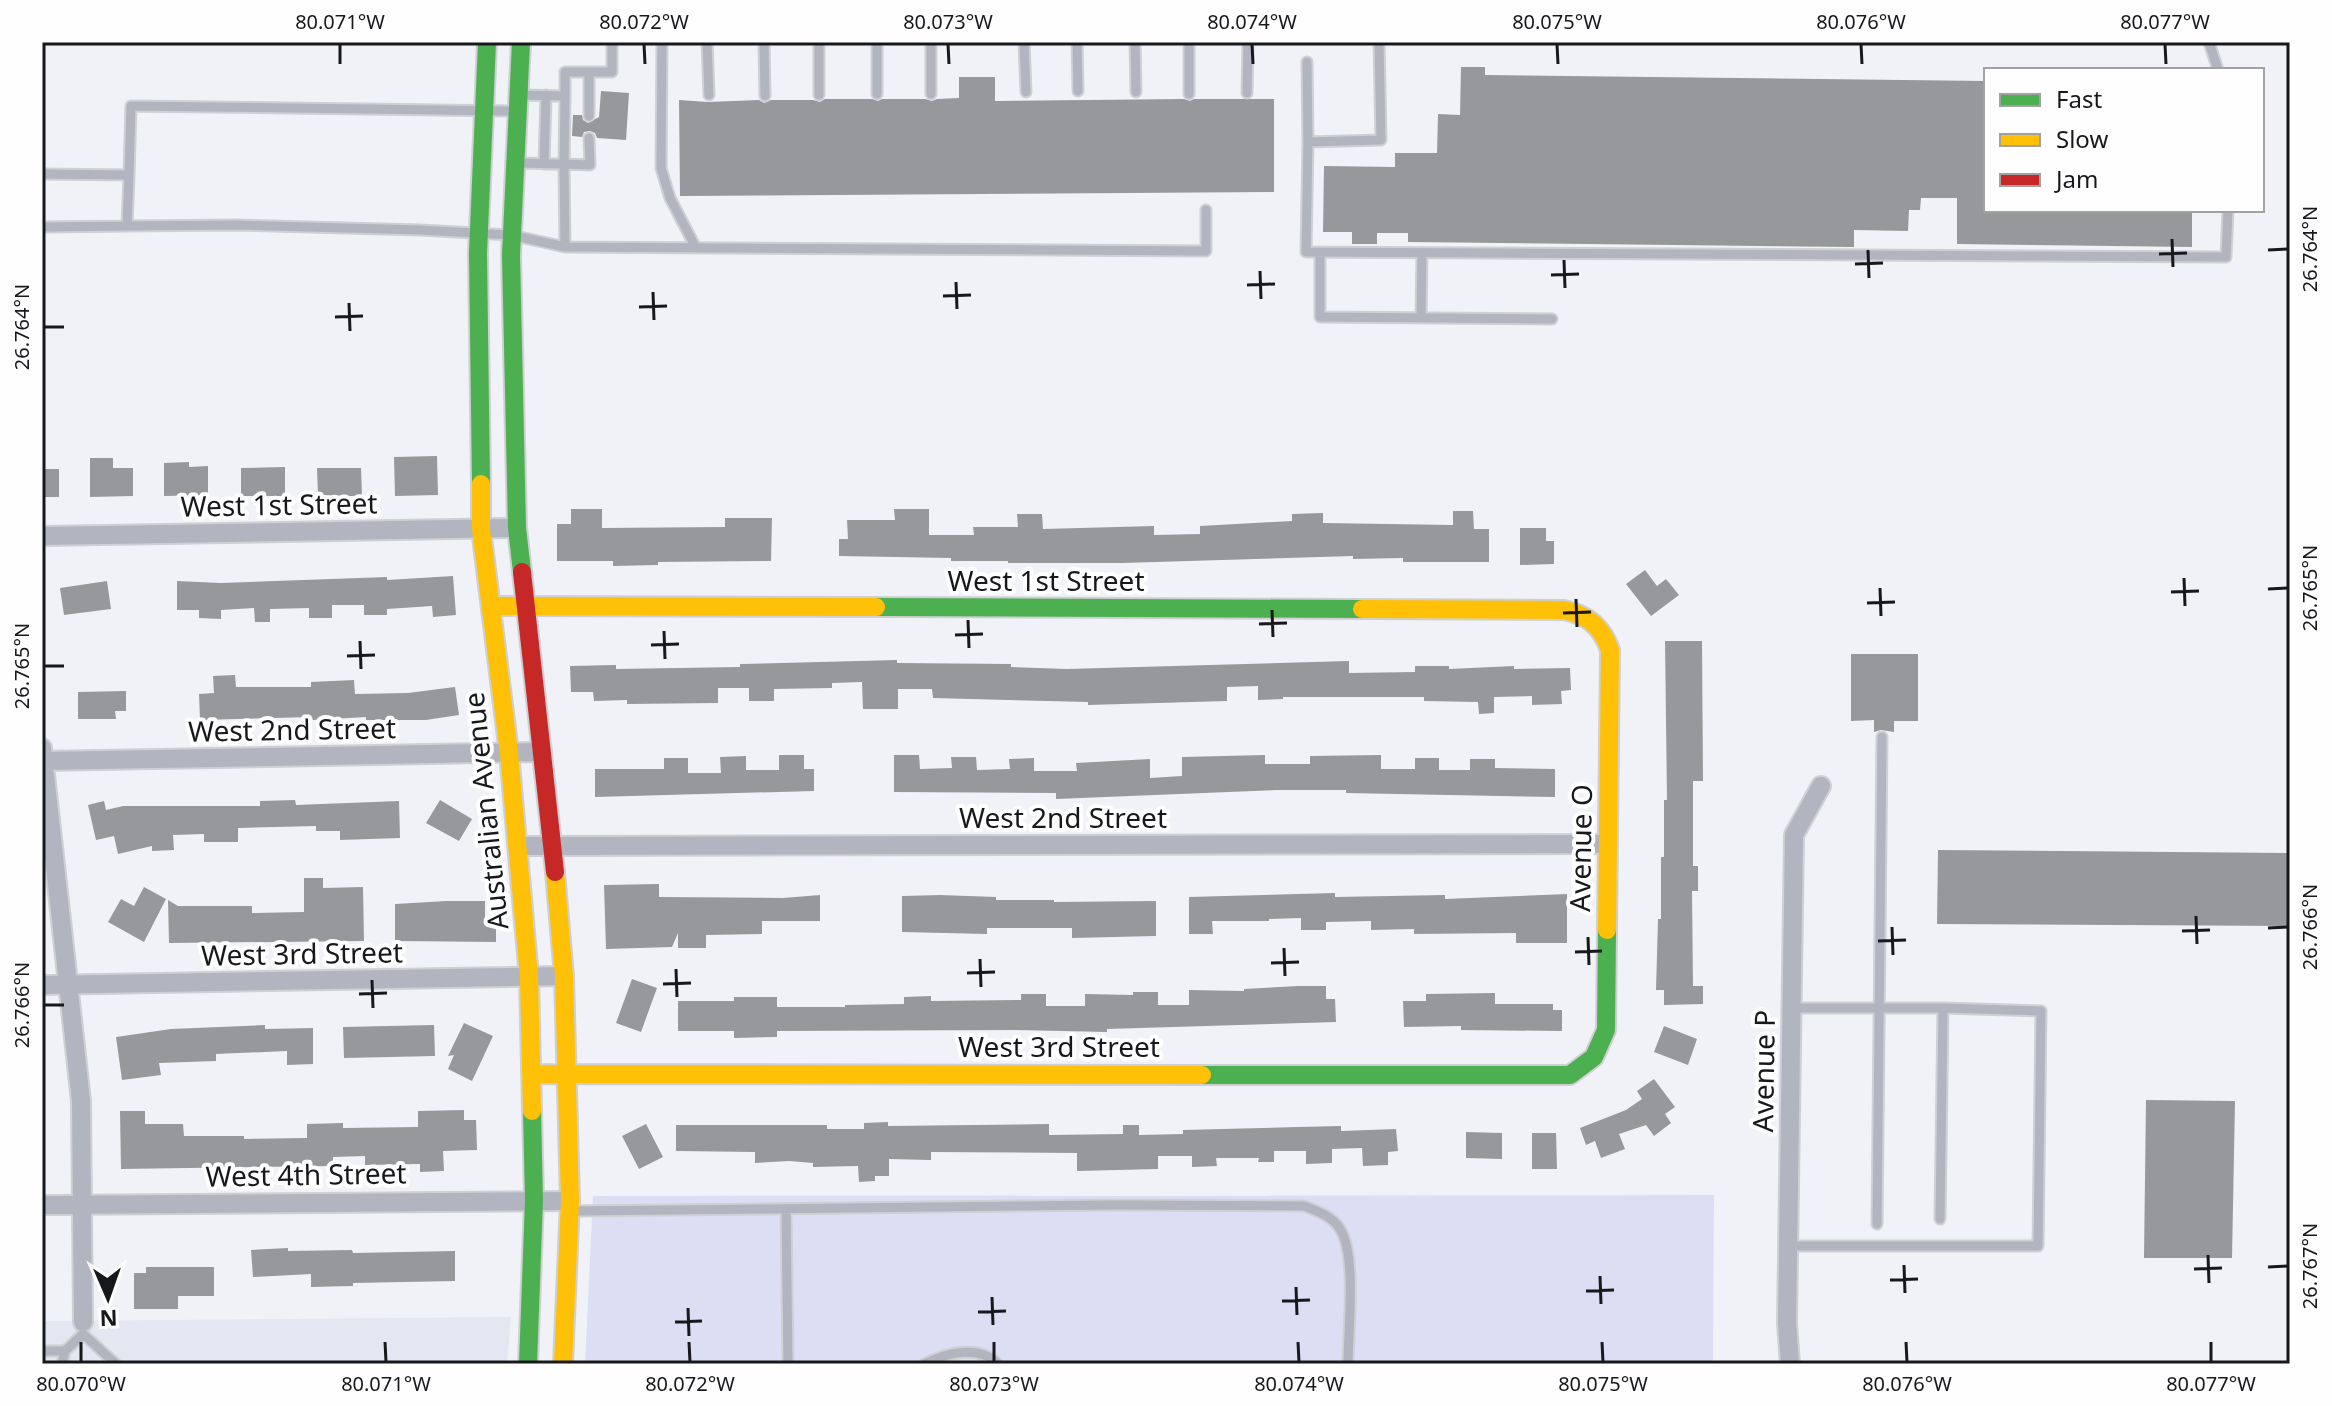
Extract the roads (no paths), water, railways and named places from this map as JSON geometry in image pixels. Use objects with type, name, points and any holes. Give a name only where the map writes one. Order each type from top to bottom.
[{"type":"main road","name":"Australian Avenue","points":[[487,42],[479,243],[481,529],[519,846],[529,977],[534,1200],[528,1364]]},
{"type":"main road","points":[[521,42],[511,235],[517,528],[553,845],[564,976],[570,1206],[563,1364]]},
{"type":"main road","name":"West 1st Street","points":[[491,606],[1564,610],[1578,612],[1597,624]]},
{"type":"main road","name":"Avenue O","points":[[1583,1069],[1596,1058],[1606,1030],[1610,650],[1606,636],[1597,624]]},
{"type":"main road","name":"West 3rd Street","points":[[533,1074],[1570,1075],[1583,1069]]},
{"type":"street","name":"West 1st Street","points":[[42,536],[517,528]]},
{"type":"street","name":"West 2nd Street","points":[[43,757],[542,752]]},
{"type":"street","points":[[43,757],[81,1101],[83,1328]]},
{"type":"street","name":"Avenue P","points":[[1790,1364],[1787,1323],[1794,835],[1821,786]]},
{"type":"street","name":"West 2nd Street","points":[[519,846],[1608,844]]},
{"type":"street","name":"West 3rd Street","points":[[42,985],[564,976]]},
{"type":"street","name":"West 4th Street","points":[[42,1205],[534,1200],[570,1206]]},
{"type":"lane","points":[[565,247],[565,72],[612,72],[612,42]]},
{"type":"lane","points":[[662,42],[661,168],[670,198],[696,248]]},
{"type":"lane","points":[[707,42],[709,95]]},
{"type":"lane","points":[[764,42],[765,96]]},
{"type":"lane","points":[[819,42],[819,95]]},
{"type":"lane","points":[[877,42],[877,94]]},
{"type":"lane","points":[[931,42],[931,94]]},
{"type":"lane","points":[[1024,42],[1026,92]]},
{"type":"lane","points":[[1077,42],[1078,91]]},
{"type":"lane","points":[[1135,42],[1136,92]]},
{"type":"lane","points":[[1189,42],[1189,94]]},
{"type":"lane","points":[[1247,93],[1248,42]]},
{"type":"lane","points":[[1308,142],[1381,140],[1379,42]]},
{"type":"lane","points":[[2209,42],[2217,68]]},
{"type":"lane","points":[[1307,62],[1306,252],[2226,257],[2228,212]]},
{"type":"lane","points":[[589,72],[589,116]]},
{"type":"lane","points":[[544,164],[546,95]]},
{"type":"lane","points":[[127,226],[131,106],[484,110],[546,95],[565,96]]},
{"type":"lane","points":[[515,162],[590,165],[589,138]]},
{"type":"lane","points":[[42,174],[129,175]]},
{"type":"lane","points":[[42,227],[236,225],[479,243],[511,235],[565,247],[1206,251],[1206,210]]},
{"type":"lane","points":[[1320,252],[1320,317],[1552,319]]},
{"type":"lane","points":[[1421,318],[1422,253]]},
{"type":"lane","points":[[1877,1224],[1882,737]]},
{"type":"lane","points":[[1788,1246],[2038,1246],[2041,1011],[1792,1008]]},
{"type":"lane","points":[[1940,1219],[1943,1008]]},
{"type":"lane","points":[[570,1206],[786,1210],[1115,1205],[1304,1206],[1323,1213],[1340,1229],[1350,1257],[1348,1364]]},
{"type":"lane","points":[[786,1210],[788,1364]]},
{"type":"lane","points":[[62,1364],[65,1351],[83,1328],[116,1364]]},
{"type":"lane","points":[[42,1351],[65,1351]]},
{"type":"lane","points":[[924,1364],[957,1353],[977,1353],[992,1357],[998,1364]]}]
